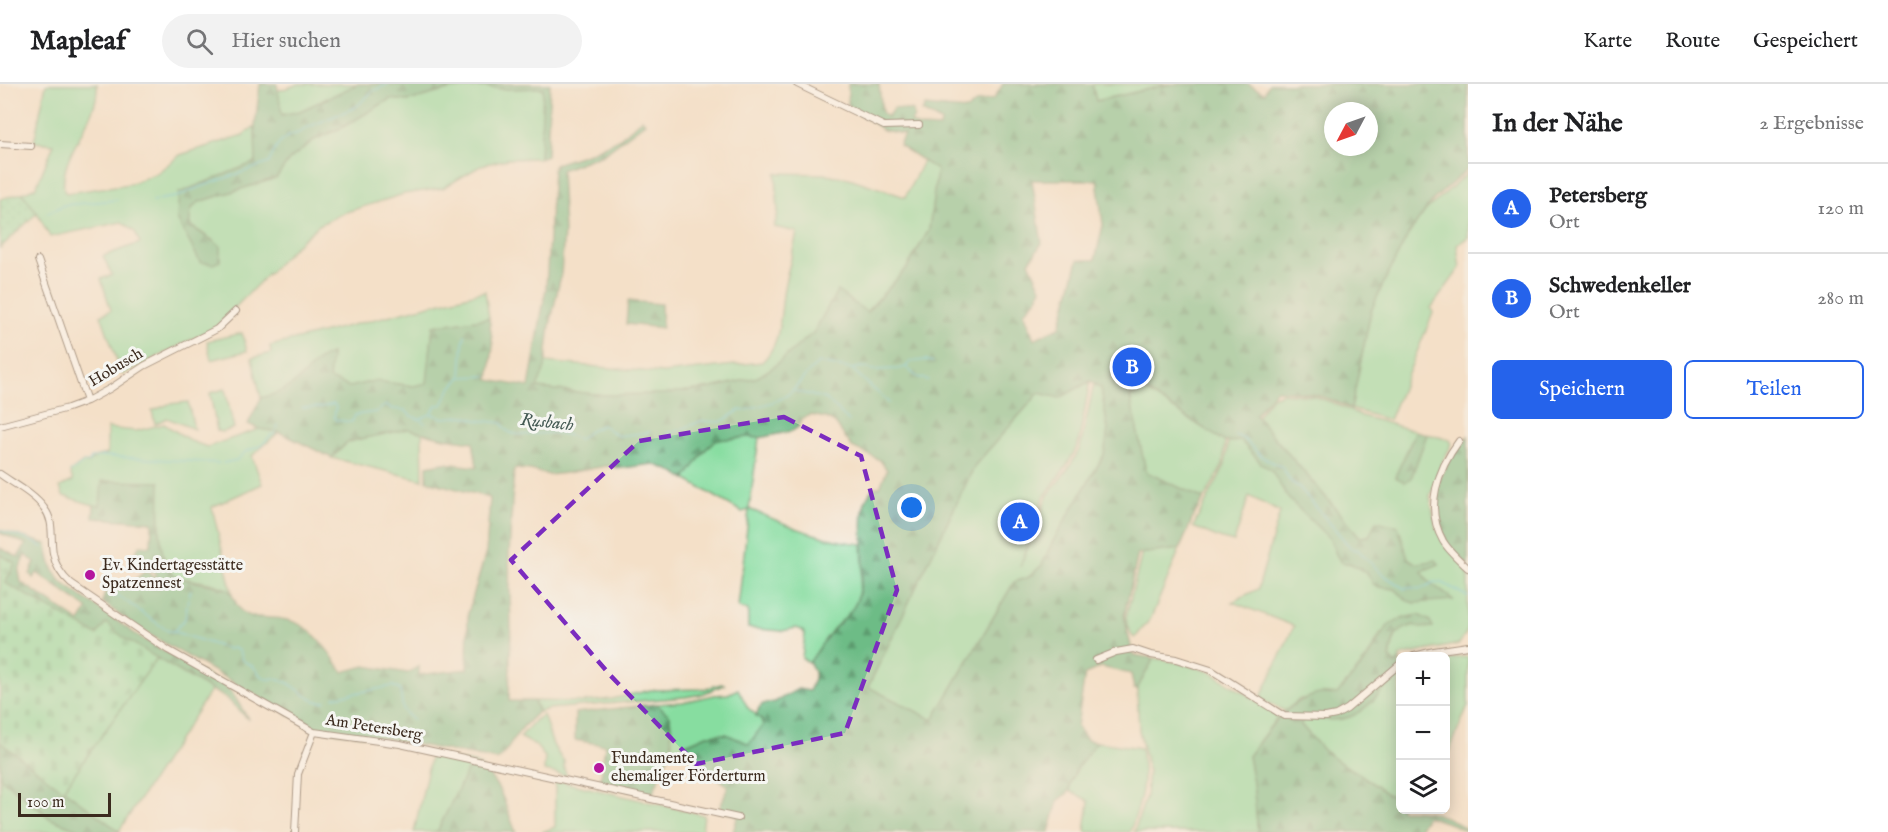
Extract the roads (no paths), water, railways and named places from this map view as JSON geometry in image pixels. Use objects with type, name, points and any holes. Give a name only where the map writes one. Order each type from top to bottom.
[{"type":"street","points":[[796,84],[884,126],[919,125]]},
{"type":"street","points":[[0,144],[31,146]]},
{"type":"street","points":[[38,260],[87,401]]},
{"type":"street","name":"Hobusch","points":[[0,426],[87,401],[144,366],[217,329],[236,311]]},
{"type":"street","points":[[1459,441],[1446,461],[1436,485],[1435,516],[1443,542],[1468,568]]},
{"type":"street","name":"Am Petersberg","points":[[0,474],[44,507],[50,518],[54,560],[71,584],[168,650],[314,732],[400,744],[738,818]]},
{"type":"street","points":[[1431,652],[1468,646]]},
{"type":"street","points":[[1096,660],[1116,652],[1133,649],[1176,659],[1211,670],[1284,716],[1326,717],[1336,715],[1347,709],[1396,668]]},
{"type":"street","points":[[295,832],[298,774],[314,732]]},
{"type":"waterway","points":[[153,202],[180,196],[269,163],[276,148],[285,138],[356,107],[373,91],[388,84]]},
{"type":"waterway","points":[[47,213],[64,205],[117,200]]},
{"type":"waterway","name":"Rusbach","points":[[432,413],[436,405],[442,405],[450,389],[461,377],[465,335]]},
{"type":"waterway","name":"Rusbach","points":[[667,433],[701,421],[721,422],[740,410],[744,411],[782,398],[819,363],[873,370],[898,369],[906,367],[910,362],[926,360],[933,362]]},
{"type":"waterway","name":"Rusbach","points":[[906,367],[917,377],[928,380]]},
{"type":"waterway","name":"Rusbach","points":[[853,370],[889,403]]},
{"type":"waterway","name":"Rusbach","points":[[461,377],[487,376]]},
{"type":"waterway","name":"Rusbach","points":[[795,391],[826,399],[849,421]]},
{"type":"waterway","name":"Rusbach","points":[[302,408],[334,404],[336,420],[352,422],[355,415],[376,412],[386,405],[393,409],[405,410],[411,416],[419,419],[431,414],[444,418],[464,416],[502,423],[505,429],[516,434],[558,433],[579,440],[602,425],[618,436],[650,432]]},
{"type":"waterway","name":"Rusbach","points":[[419,419],[425,423]]},
{"type":"waterway","name":"Rusbach","points":[[223,463],[237,460],[245,452],[262,445],[276,431]]},
{"type":"waterway","points":[[1235,435],[1244,439],[1262,457],[1282,467],[1291,482],[1299,487],[1350,547],[1357,549],[1382,574],[1405,589],[1407,587],[1421,589],[1434,582],[1443,583],[1468,597]]},
{"type":"waterway","name":"Rusbach","points":[[70,472],[84,462],[89,462],[91,458],[102,456],[219,463]]},
{"type":"waterway","points":[[0,530],[28,539],[43,547]]},
{"type":"waterway","points":[[189,596],[191,590]]},
{"type":"waterway","points":[[108,595],[120,597],[168,631],[228,649],[233,648],[239,651],[242,660],[264,678],[274,678],[288,683],[311,699],[326,701]]},
{"type":"waterway","points":[[173,632],[185,619],[188,599]]},
{"type":"waterway","points":[[334,697],[393,686],[400,690],[403,710],[413,720]]},
{"type":"place","name":"Schwedenkeller","points":[[1132,367]]},
{"type":"place","name":"Petersberg","points":[[1020,522]]},
{"type":"place","name":"Ev. Kindertagesstätte Spatzennest","points":[[90,575]]},
{"type":"place","name":"Fundamente ehemaliger Förderturm","points":[[599,768]]}]
